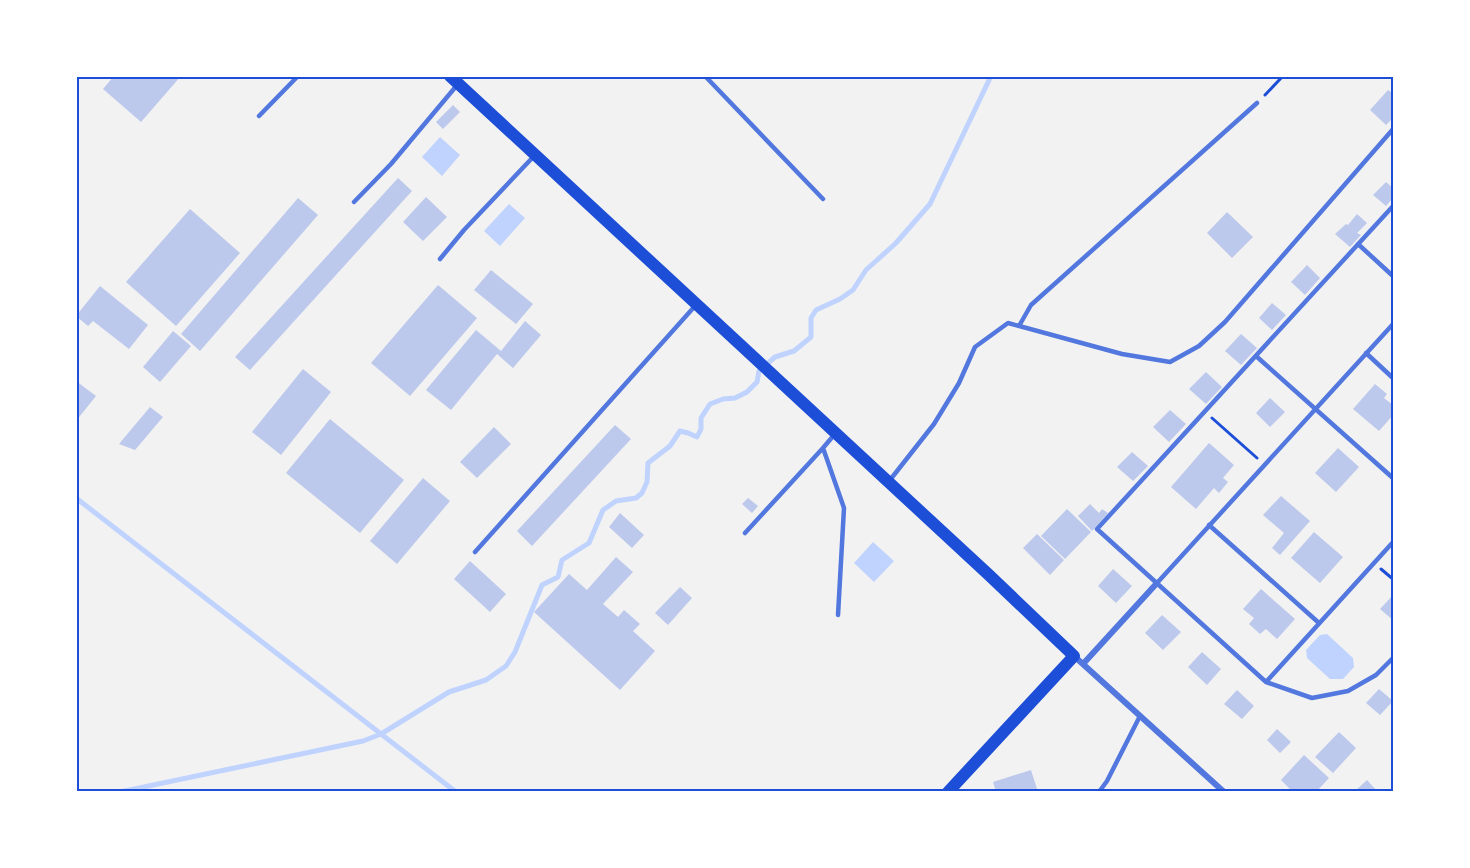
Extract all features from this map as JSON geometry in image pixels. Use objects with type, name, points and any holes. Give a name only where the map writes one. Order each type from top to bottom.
[{"type":"main road","points":[[454,80],[1078,660],[948,792]]},
{"type":"street","points":[[1156,583],[1078,660],[1224,792]]},
{"type":"lane","points":[[259,116],[297,76]]},
{"type":"lane","points":[[705,76],[824,199]]},
{"type":"lane","points":[[354,202],[391,164],[454,80]]},
{"type":"lane","points":[[1019,326],[1031,305],[1257,103]]},
{"type":"lane","points":[[889,482],[934,424],[960,383],[975,347],[1008,322],[1122,354],[1170,362],[1199,346],[1225,322],[1394,128]]},
{"type":"lane","points":[[440,259],[464,230],[535,155]]},
{"type":"lane","points":[[1394,205],[1097,529],[1266,682],[1312,698],[1348,691],[1376,675],[1394,657]]},
{"type":"lane","points":[[1358,244],[1394,277]]},
{"type":"lane","points":[[475,552],[697,304]]},
{"type":"lane","points":[[1156,583],[1394,323]]},
{"type":"lane","points":[[1366,353],[1394,379]]},
{"type":"lane","points":[[1256,356],[1394,479]]},
{"type":"lane","points":[[746,533],[835,433]]},
{"type":"lane","points":[[823,448],[844,508],[838,615]]},
{"type":"lane","points":[[1209,525],[1319,623]]},
{"type":"lane","points":[[1266,682],[1394,541]]},
{"type":"lane","points":[[1099,792],[1107,781],[1140,716]]},
{"type":"path","points":[[1257,103],[1283,76]]},
{"type":"path","points":[[1205,412],[1265,465]]},
{"type":"water","points":[[440,137],[460,155],[442,176],[422,157]]},
{"type":"water","points":[[509,204],[525,218],[500,246],[484,231]]},
{"type":"water","points":[[873,542],[894,561],[874,582],[854,563]]},
{"type":"water","points":[[1327,634],[1353,658],[1354,667],[1343,679],[1330,679],[1307,658],[1306,650],[1320,635]]},
{"type":"building","points":[[114,76],[181,76],[141,122],[103,89]]},
{"type":"building","points":[[1388,90],[1394,94],[1394,117],[1386,125],[1370,110]]},
{"type":"building","points":[[453,105],[460,112],[443,129],[436,122]]},
{"type":"building","points":[[398,178],[412,191],[250,370],[235,357]]},
{"type":"building","points":[[1386,182],[1394,189],[1394,197],[1386,206],[1373,195]]},
{"type":"building","points":[[426,197],[447,217],[423,241],[403,222]]},
{"type":"building","points":[[298,198],[318,215],[200,351],[181,334]]},
{"type":"building","points":[[190,209],[240,253],[176,326],[126,282]]},
{"type":"building","points":[[1227,212],[1253,237],[1232,258],[1207,233]]},
{"type":"building","points":[[1357,214],[1367,223],[1357,233],[1361,235],[1350,247],[1335,234],[1346,224],[1348,225]]},
{"type":"building","points":[[1307,265],[1320,278],[1305,295],[1291,282]]},
{"type":"building","points":[[491,270],[533,304],[516,324],[474,290]]},
{"type":"building","points":[[438,285],[477,318],[410,396],[371,363]]},
{"type":"building","points":[[100,286],[148,325],[129,349],[93,321],[88,326],[76,316]]},
{"type":"building","points":[[1272,303],[1286,315],[1272,330],[1259,318]]},
{"type":"building","points":[[525,321],[541,335],[513,368],[497,354],[451,410],[426,390],[476,330],[501,351]]},
{"type":"building","points":[[173,331],[191,346],[160,382],[143,367]]},
{"type":"building","points":[[1241,334],[1257,348],[1241,365],[1225,351]]},
{"type":"building","points":[[303,369],[331,392],[281,455],[252,432]]},
{"type":"building","points":[[1206,372],[1222,387],[1206,404],[1189,389]]},
{"type":"building","points":[[76,381],[96,396],[76,421]]},
{"type":"building","points":[[1375,384],[1387,394],[1384,398],[1394,406],[1394,414],[1379,431],[1353,409]]},
{"type":"building","points":[[1270,398],[1285,412],[1270,427],[1256,413]]},
{"type":"building","points":[[150,407],[163,417],[135,450],[119,444]]},
{"type":"building","points":[[1170,410],[1186,424],[1169,442],[1153,427]]},
{"type":"building","points":[[330,419],[404,480],[360,533],[286,473]]},
{"type":"building","points":[[615,425],[631,439],[532,546],[517,531]]},
{"type":"building","points":[[494,427],[511,444],[477,478],[460,462]]},
{"type":"building","points":[[1209,443],[1234,465],[1223,478],[1228,482],[1219,493],[1214,488],[1196,509],[1171,487]]},
{"type":"building","points":[[1338,448],[1359,467],[1336,492],[1315,473]]},
{"type":"building","points":[[1132,452],[1148,466],[1133,481],[1117,467]]},
{"type":"building","points":[[423,478],[450,501],[397,564],[370,541]]},
{"type":"building","points":[[1281,496],[1310,521],[1280,555],[1272,548],[1284,533],[1263,515]]},
{"type":"building","points":[[748,498],[758,506],[752,513],[742,504]]},
{"type":"building","points":[[1090,504],[1099,513],[1102,509],[1108,513],[1092,531],[1078,516]]},
{"type":"building","points":[[1067,509],[1091,532],[1065,559],[1041,536]]},
{"type":"building","points":[[620,513],[644,535],[632,548],[609,527]]},
{"type":"building","points":[[1314,532],[1343,557],[1320,583],[1291,558]]},
{"type":"building","points":[[1037,534],[1064,560],[1050,575],[1023,548]]},
{"type":"building","points":[[616,557],[633,572],[603,604],[618,617],[624,610],[640,624],[633,631],[655,651],[620,690],[534,612],[569,574],[587,590]]},
{"type":"building","points":[[470,561],[506,594],[490,612],[454,579]]},
{"type":"building","points":[[1113,569],[1132,586],[1116,603],[1098,586]]},
{"type":"building","points":[[680,587],[692,598],[668,625],[655,613]]},
{"type":"building","points":[[1261,589],[1295,619],[1277,639],[1266,629],[1260,634],[1249,624],[1254,618],[1243,609]]},
{"type":"building","points":[[1394,594],[1394,621],[1380,609]]},
{"type":"building","points":[[1162,615],[1181,632],[1163,650],[1145,633]]},
{"type":"building","points":[[1202,652],[1221,669],[1207,685],[1188,667]]},
{"type":"building","points":[[1379,689],[1393,701],[1380,715],[1366,703]]},
{"type":"building","points":[[1237,690],[1254,706],[1242,719],[1224,704]]},
{"type":"building","points":[[1277,729],[1291,742],[1280,753],[1267,740]]},
{"type":"building","points":[[1339,732],[1356,748],[1333,773],[1315,757]]},
{"type":"building","points":[[1304,755],[1329,778],[1316,792],[1293,792],[1281,780]]},
{"type":"building","points":[[1031,770],[1038,792],[996,792],[993,782]]},
{"type":"building","points":[[1367,780],[1378,792],[1354,792]]},
{"type":"waterway","points":[[120,792],[363,741],[381,734],[449,692],[486,680],[506,666],[515,652],[542,585],[558,577],[562,560],[589,543],[603,510],[616,501],[636,498],[642,493],[647,482],[648,463],[670,446],[680,431],[697,437],[701,429],[701,418],[710,404],[723,399],[735,398],[747,392],[757,382],[759,371],[775,357],[794,351],[811,337],[811,318],[816,310],[853,290],[866,270],[896,243],[930,204],[991,76]]},
{"type":"waterway","points":[[76,498],[456,792]]}]
